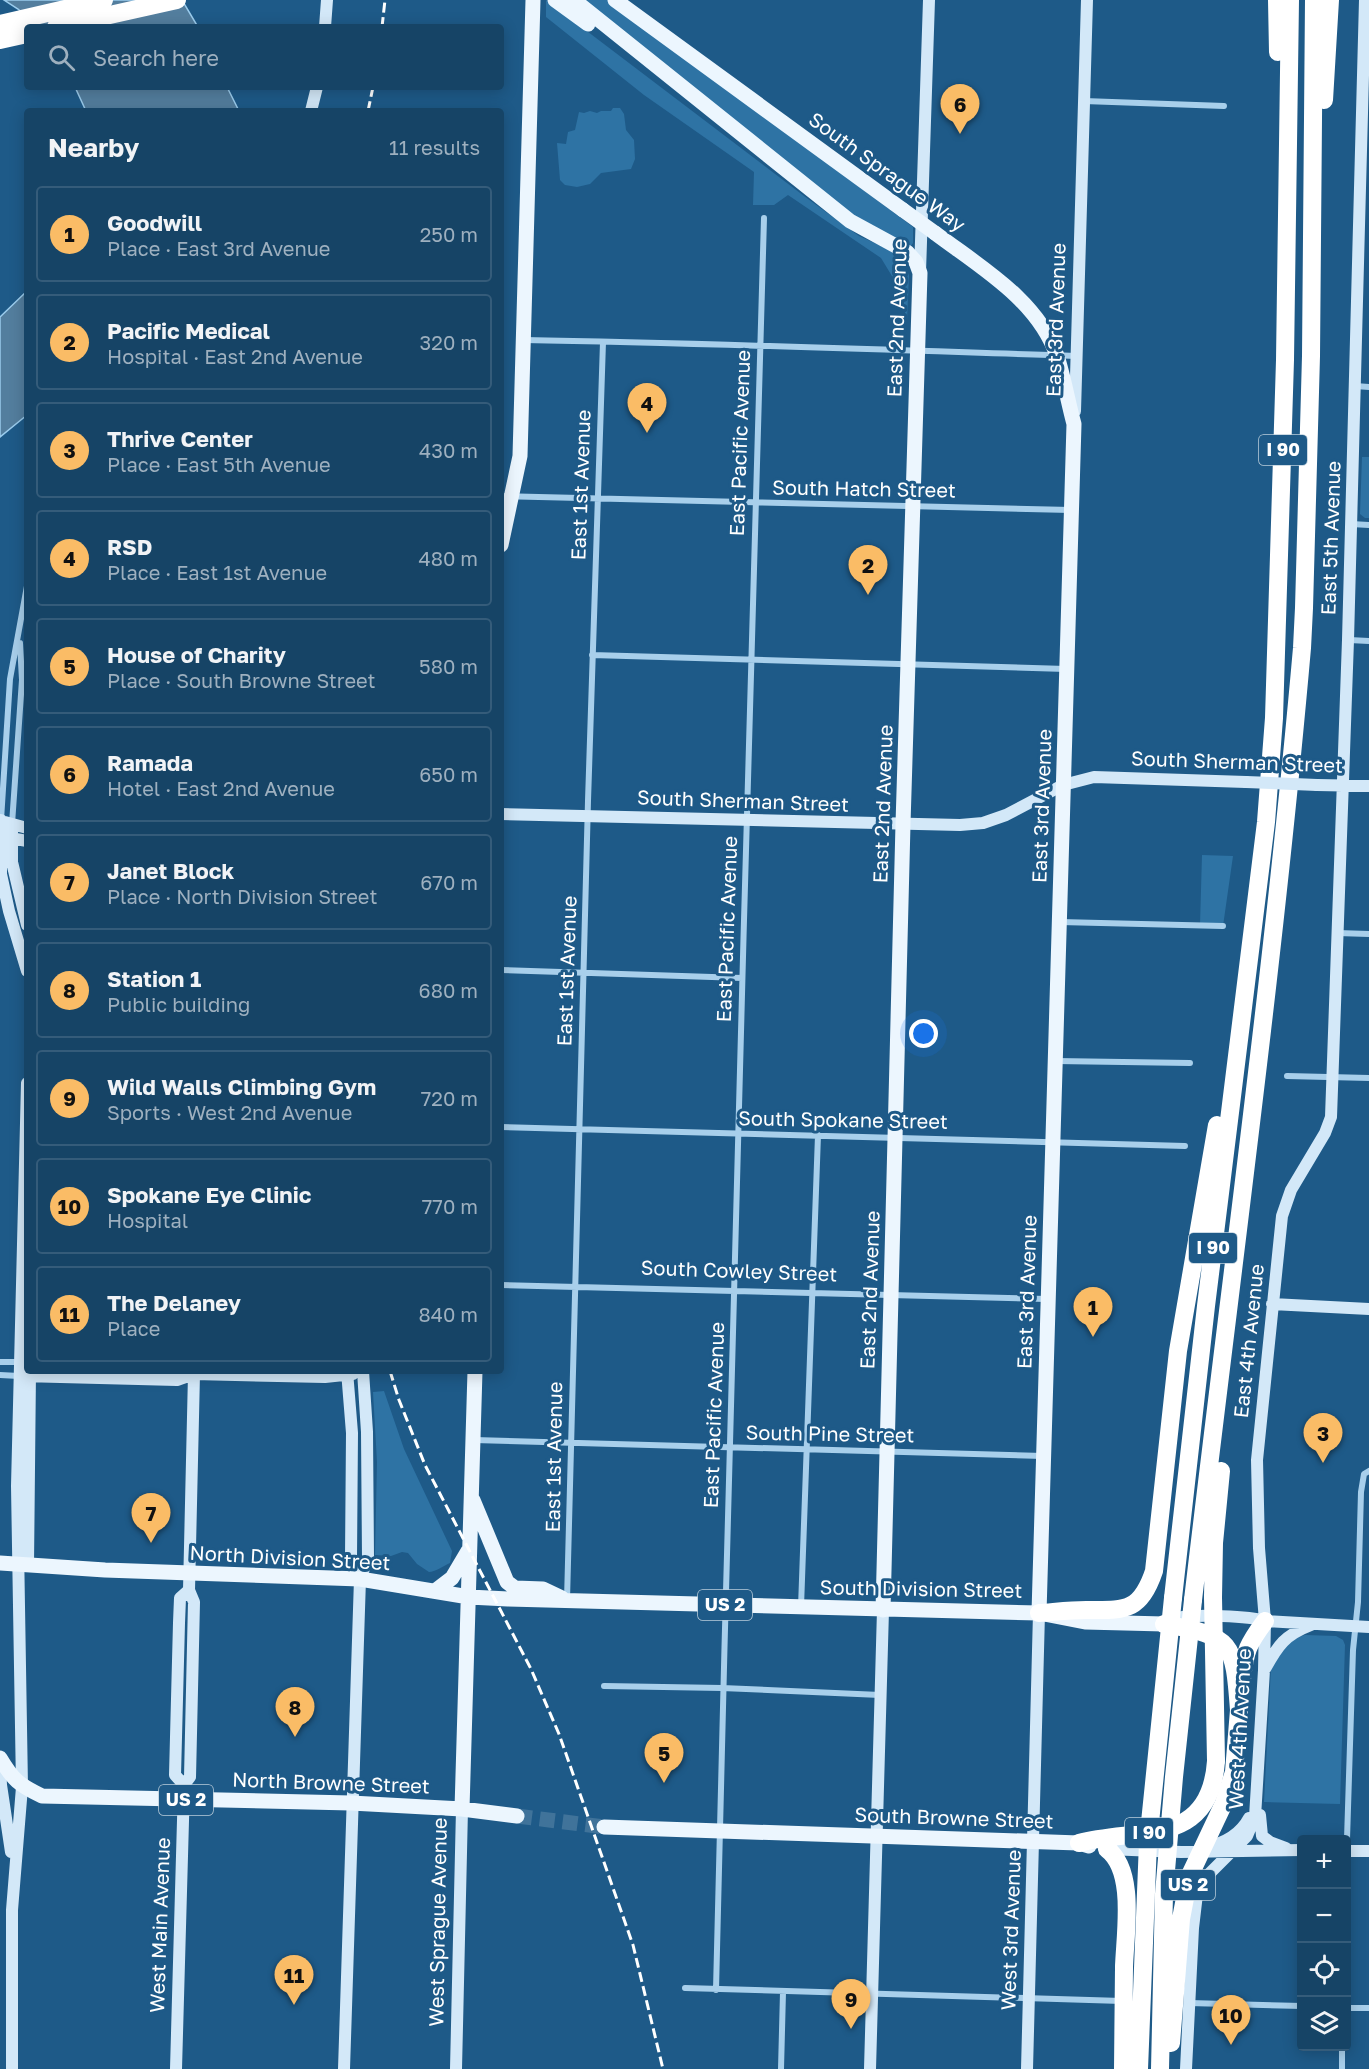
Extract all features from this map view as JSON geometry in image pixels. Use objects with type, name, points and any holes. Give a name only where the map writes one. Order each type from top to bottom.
[{"type":"highway","points":[[0,24],[104,0]]},
{"type":"highway","points":[[69,24],[177,0]]},
{"type":"highway","points":[[1276,0],[1285,360]]},
{"type":"highway","name":"I 90","points":[[1139,2069],[1148,1842],[1206,1306],[1266,822],[1274,718],[1285,360],[1290,0]]},
{"type":"highway","name":"I 90","points":[[1160,2069],[1165,1882],[1173,1777],[1237,1254],[1277,901],[1301,659],[1311,357],[1314,0]]},
{"type":"highway","points":[[1311,357],[1330,0]]},
{"type":"highway","points":[[0,40],[24,35]]},
{"type":"highway","points":[[1039,1613],[1124,1609],[1141,1597],[1154,1571],[1178,1352],[1256,899]]},
{"type":"highway","points":[[1079,1843],[1152,1833],[1178,1826],[1191,1818],[1200,1807],[1213,1782],[1216,1761],[1214,1543],[1225,1428],[1237,1254]]},
{"type":"highway","points":[[1239,1710],[1246,1650],[1265,1621]]},
{"type":"highway","name":"US 2","points":[[1164,1624],[1207,1633],[1225,1644],[1234,1666],[1239,1710],[1237,1757],[1232,1780],[1224,1803],[1190,1875],[1185,1898],[1181,1919],[1169,2069]]},
{"type":"highway","points":[[1107,1849],[1119,1862],[1127,1883],[1123,2069]]},
{"type":"main road","points":[[504,520],[507,496],[520,456],[533,0]]},
{"type":"main road","points":[[555,0],[600,32],[633,47]]},
{"type":"main road","points":[[574,0],[850,222],[907,252],[916,262],[920,273]]},
{"type":"main road","name":"South Sprague Way","points":[[615,0],[935,233],[1018,297],[1036,318],[1057,355],[1074,424]]},
{"type":"main road","name":"East 2nd Avenue","points":[[882,1610],[920,273]]},
{"type":"main road","name":"East 3rd Avenue","points":[[1039,1613],[1074,424]]},
{"type":"main road","name":"West Sprague Avenue","points":[[462,1809],[475,1374]]},
{"type":"main road","points":[[471,1495],[507,1582],[515,1587],[543,1589],[567,1601]]},
{"type":"main road","points":[[435,1591],[448,1583],[455,1575],[470,1546]]},
{"type":"main road","name":"North Division Street","points":[[0,1563],[105,1570],[360,1579],[469,1597]]},
{"type":"main road","name":"South Division Street","points":[[469,1597],[1039,1613],[1085,1622],[1164,1624]]},
{"type":"main road","points":[[0,1758],[11,1776],[22,1787]]},
{"type":"main road","name":"North Browne Street","points":[[22,1787],[42,1796],[183,1792],[462,1809]]},
{"type":"main road","name":"US 2","points":[[462,1809],[517,1816]]},
{"type":"main road","name":"South Browne Street","points":[[604,1827],[1079,1843],[1107,1849]]},
{"type":"street","points":[[325,24],[327,0]]},
{"type":"street","name":"East 2nd Avenue","points":[[920,273],[929,0]]},
{"type":"street","name":"East 3rd Avenue","points":[[1074,424],[1087,0]]},
{"type":"street","name":"East 5th Avenue","points":[[1333,1077],[1355,386],[1364,248],[1365,0]]},
{"type":"street","points":[[312,108],[316,90]]},
{"type":"street","points":[[1083,101],[1224,106]]},
{"type":"street","name":"East Pacific Avenue","points":[[716,1990],[724,1605],[764,218]]},
{"type":"street","points":[[523,340],[760,345],[1076,356]]},
{"type":"street","name":"East 1st Avenue","points":[[567,1601],[596,499],[603,342]]},
{"type":"street","points":[[1355,386],[1369,387]]},
{"type":"street","name":"South Hatch Street","points":[[507,496],[1071,510]]},
{"type":"street","points":[[1352,524],[1369,525]]},
{"type":"street","points":[[24,603],[10,679],[1,874],[24,960]]},
{"type":"street","points":[[4,821],[22,680],[19,633]]},
{"type":"street","points":[[1348,640],[1369,641]]},
{"type":"street","points":[[592,656],[1067,669]]},
{"type":"street","name":"South Sherman Street","points":[[504,814],[960,825],[983,823],[1006,815],[1063,785],[1094,777],[1369,786]]},
{"type":"street","points":[[4,821],[24,827]]},
{"type":"street","points":[[4,837],[24,840]]},
{"type":"street","points":[[4,837],[24,914]]},
{"type":"street","points":[[1059,922],[1223,926]]},
{"type":"street","points":[[1337,933],[1369,934]]},
{"type":"street","points":[[504,970],[742,978]]},
{"type":"street","points":[[1055,1061],[1190,1064]]},
{"type":"street","points":[[1287,1076],[1369,1078]]},
{"type":"street","name":"East 4th Avenue","points":[[1265,1621],[1259,1548],[1257,1460],[1282,1216],[1291,1190],[1325,1133],[1331,1117],[1333,1077]]},
{"type":"street","name":"South Spokane Street","points":[[504,1127],[1185,1146]]},
{"type":"street","points":[[801,1607],[818,1135]]},
{"type":"street","name":"South Cowley Street","points":[[504,1285],[1048,1299]]},
{"type":"street","points":[[0,1362],[23,1363],[24,1293]]},
{"type":"street","points":[[1272,1304],[1369,1309]]},
{"type":"street","points":[[12,2069],[11,1937],[14,1871],[22,1787],[22,1564],[26,1374]]},
{"type":"street","points":[[0,1375],[177,1380],[187,1374]]},
{"type":"street","name":"West Main Avenue","points":[[176,2069],[183,1792],[175,1775],[180,1598],[189,1590],[190,1573],[190,1374]]},
{"type":"street","points":[[244,1374],[326,1377],[342,1374]]},
{"type":"street","points":[[347,1374],[352,1433],[351,1558],[360,1579]]},
{"type":"street","points":[[344,2069],[360,1579],[368,1558],[368,1443],[363,1374]]},
{"type":"street","name":"South Pine Street","points":[[473,1440],[729,1449],[1044,1456]]},
{"type":"street","points":[[1347,1835],[1361,1492],[1364,1474],[1369,1471]]},
{"type":"street","points":[[870,2069],[882,1610]]},
{"type":"street","name":"West 3rd Avenue","points":[[1027,2069],[1039,1613]]},
{"type":"street","name":"South Division Street","points":[[1164,1624],[1180,1617],[1247,1617],[1265,1621],[1369,1627]]},
{"type":"street","name":"West 4th Avenue","points":[[1186,2069],[1193,1928],[1197,1894],[1203,1879],[1247,1836],[1255,1817],[1265,1621]]},
{"type":"street","points":[[1264,1670],[1279,1644],[1290,1635],[1316,1624]]},
{"type":"street","points":[[604,1686],[722,1688],[880,1695]]},
{"type":"street","points":[[0,1758],[1,1785],[14,1871]]},
{"type":"street","points":[[1257,1790],[1260,1799],[1259,1824],[1262,1836],[1270,1842],[1297,1850]]},
{"type":"street","points":[[1181,1852],[1219,1845],[1233,1837],[1248,1819],[1257,1790]]},
{"type":"street","name":"West Sprague Avenue","points":[[456,2069],[462,1809]]},
{"type":"street","name":"South Browne Street","points":[[1107,1849],[1181,1852],[1297,1850]]},
{"type":"street","points":[[1351,1851],[1369,1851]]},
{"type":"street","points":[[685,1988],[1128,2001]]},
{"type":"street","points":[[781,2069],[783,1992]]},
{"type":"street","points":[[1138,2001],[1149,2002]]},
{"type":"street","points":[[1159,2002],[1297,2006]]},
{"type":"street","points":[[1351,2008],[1369,2008]]},
{"type":"street","points":[[1342,2051],[1342,2069]]},
{"type":"shaded area","points":[[4,0],[182,0],[196,24],[35,24]]},
{"type":"shaded area","points":[[546,0],[859,236],[888,249],[903,259],[909,275],[907,320],[898,286],[881,258],[788,195],[774,205],[753,205],[754,172],[644,95],[546,17]]},
{"type":"shaded area","points":[[582,0],[608,0],[913,227],[911,246],[861,224]]},
{"type":"shaded area","points":[[76,90],[228,90],[238,108],[85,108]]},
{"type":"shaded area","points":[[613,108],[620,108],[624,114],[626,130],[634,140],[635,159],[631,169],[601,173],[590,184],[577,187],[565,185],[560,180],[557,143],[566,144],[568,132],[575,130],[579,112],[597,113],[611,111]]},
{"type":"shaded area","points":[[24,294],[24,417],[0,437],[0,317]]},
{"type":"shaded area","points":[[1362,457],[1369,457],[1369,518],[1360,514]]},
{"type":"shaded area","points":[[1202,855],[1233,856],[1223,926],[1200,925]]},
{"type":"shaded area","points":[[384,1391],[404,1449],[452,1551],[450,1563],[431,1572],[417,1564],[408,1553],[402,1552],[391,1556],[375,1555],[377,1462],[373,1392]]},
{"type":"shaded area","points":[[1305,1635],[1336,1636],[1343,1640],[1345,1645],[1340,1804],[1264,1802],[1271,1668],[1284,1647],[1294,1639]]},
{"type":"tunnel","points":[[517,1816],[604,1827]]},
{"type":"railway","points":[[382,24],[385,0]]},
{"type":"railway","points":[[369,108],[372,90]]},
{"type":"railway","points":[[391,1374],[425,1465],[531,1669],[559,1734],[633,1945],[663,2069]]},
{"type":"place","name":"Ramada","points":[[960,134]]},
{"type":"place","name":"RSD","points":[[647,433]]},
{"type":"place","name":"Pacific Medical","points":[[868,595]]},
{"type":"place","name":"Goodwill","points":[[1093,1337]]},
{"type":"place","name":"Thrive Center","points":[[1323,1463]]},
{"type":"place","name":"Janet Block","points":[[151,1543]]},
{"type":"place","name":"Station 1","points":[[295,1737]]},
{"type":"place","name":"House of Charity","points":[[664,1783]]},
{"type":"place","name":"The Delaney","points":[[294,2005]]},
{"type":"place","name":"Wild Walls Climbing Gym","points":[[851,2029]]},
{"type":"place","name":"Spokane Eye Clinic","points":[[1231,2045]]}]
